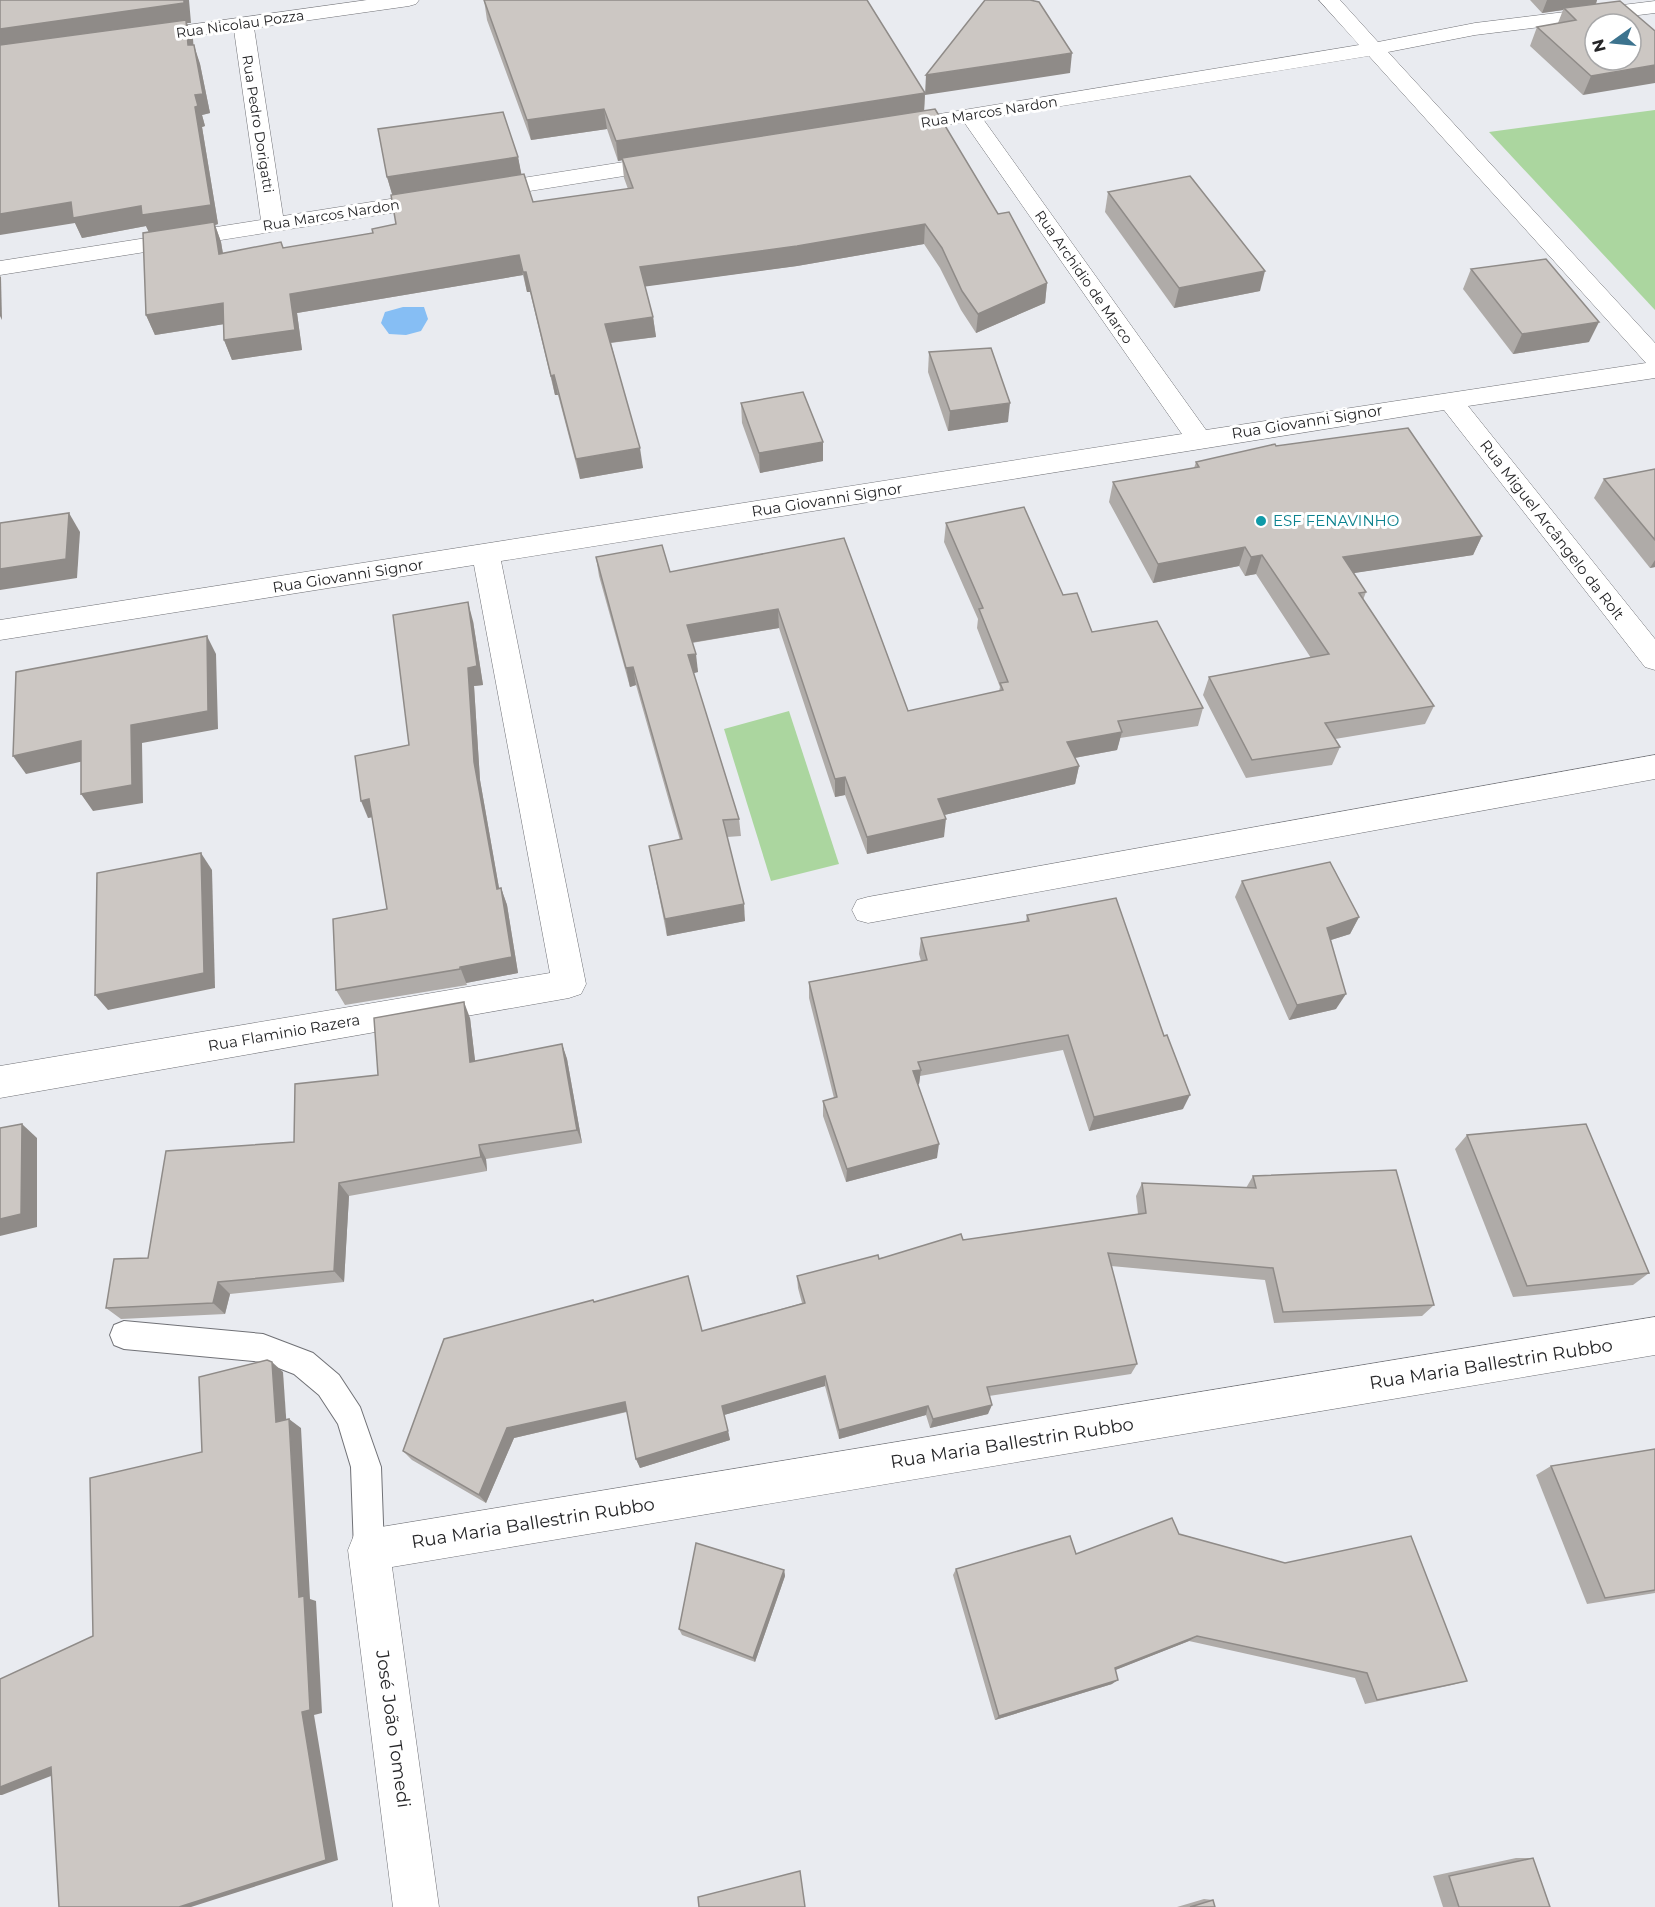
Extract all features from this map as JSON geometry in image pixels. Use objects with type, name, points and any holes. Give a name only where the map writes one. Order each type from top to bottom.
[{"type":"street","name":"Rua Nicolau Pozza","points":[[127,40],[410,0]]},
{"type":"street","points":[[1329,0],[1655,358]]},
{"type":"street","name":"Rua Marcos Nardon","points":[[874,130],[1374,49],[1475,29],[1655,7]]},
{"type":"street","name":"Rua Pedro Dorigatti","points":[[243,23],[273,224]]},
{"type":"street","name":"Rua Archidio de Marco","points":[[969,115],[1199,439]]},
{"type":"street","name":"Rua Marcos Nardon","points":[[0,268],[684,160]]},
{"type":"street","name":"Rua Giovanni Signor","points":[[0,630],[486,555],[1199,439],[1655,370]]},
{"type":"street","name":"Rua Miguel Arcângelo da Rolt","points":[[1450,400],[1655,659]]},
{"type":"street","name":"Rua Flaminio Razera","points":[[0,1082],[569,984],[486,555]]},
{"type":"street","points":[[868,910],[1655,767]]},
{"type":"street","name":"Rua Maria Ballestrin Rubbo","points":[[369,1550],[1655,1336]]},
{"type":"street","name":"José João Tomedi","points":[[369,1550],[416,1907]]},
{"type":"lane","points":[[124,1335],[263,1348],[303,1362],[329,1385],[350,1417],[366,1467],[369,1550]]},
{"type":"green space","points":[[1655,110],[1655,310],[1489,132]]},
{"type":"green space","points":[[789,711],[839,864],[771,881],[724,729]]},
{"type":"water","points":[[403,307],[424,307],[428,319],[421,331],[406,335],[389,334],[381,323],[385,312]]},
{"type":"building","points":[[0,0],[184,0],[184,3],[0,29]]},
{"type":"building","points":[[484,0],[867,0],[925,93],[616,141],[604,109],[527,120]]},
{"type":"building","points":[[985,0],[1039,2],[1072,53],[926,75]]},
{"type":"building","points":[[1620,1],[1633,12],[1583,12],[1583,69],[1537,27],[1576,20],[1564,8]]},
{"type":"building","points":[[186,20],[188,45],[194,45],[203,94],[195,95],[198,106],[195,107],[211,205],[142,215],[141,206],[73,218],[71,202],[0,214],[0,45]]},
{"type":"building","points":[[1643,21],[1655,31],[1655,65],[1643,67]]},
{"type":"building","points":[[1587,72],[1614,72],[1591,76]]},
{"type":"building","points":[[935,109],[998,214],[1009,212],[1047,283],[978,314],[962,291],[942,248],[925,224],[797,246],[640,267],[653,317],[605,324],[640,448],[576,459],[554,375],[551,376],[526,272],[523,272],[519,255],[290,294],[295,330],[224,340],[223,303],[146,315],[143,233],[214,222],[219,254],[281,242],[283,248],[373,233],[372,229],[396,224],[391,195],[524,174],[533,202],[633,188],[622,158]]},
{"type":"building","points":[[503,112],[518,157],[387,177],[378,129]]},
{"type":"building","points":[[1190,176],[1265,271],[1179,288],[1108,192]]},
{"type":"building","points":[[1546,259],[1599,322],[1522,334],[1471,269]]},
{"type":"building","points":[[991,348],[1010,403],[950,411],[929,352]]},
{"type":"building","points":[[803,392],[823,442],[759,453],[741,403]]},
{"type":"building","points":[[1408,428],[1482,536],[1343,557],[1366,592],[1359,593],[1434,706],[1325,723],[1340,747],[1252,760],[1209,677],[1329,654],[1262,555],[1251,557],[1245,547],[1158,564],[1113,482],[1199,467],[1196,462],[1275,444],[1276,446]]},
{"type":"building","points":[[1655,469],[1655,540],[1604,479]]},
{"type":"building","points":[[1024,507],[1063,595],[1077,593],[1092,632],[1157,621],[1203,708],[1118,721],[1122,732],[1067,742],[1079,766],[938,799],[946,819],[867,837],[845,777],[835,779],[778,609],[687,625],[696,654],[688,655],[739,819],[723,820],[744,904],[665,919],[649,846],[682,839],[633,667],[626,668],[596,557],[662,545],[670,572],[844,538],[908,711],[1003,690],[1000,683],[1008,682],[979,609],[983,608],[946,523]]},
{"type":"building","points":[[69,513],[66,559],[0,569],[0,523]]},
{"type":"building","points":[[468,602],[477,666],[468,668],[474,762],[497,889],[501,888],[512,957],[460,967],[460,969],[336,990],[333,919],[387,909],[369,799],[361,801],[355,756],[409,745],[393,615]]},
{"type":"building","points":[[207,636],[208,711],[131,725],[132,785],[81,794],[81,741],[13,756],[16,672]]},
{"type":"building","points":[[201,853],[204,973],[95,995],[97,873]]},
{"type":"building","points":[[1330,862],[1359,917],[1327,928],[1346,994],[1297,1005],[1242,881]]},
{"type":"building","points":[[1116,898],[1164,1036],[1167,1035],[1190,1095],[1094,1117],[1068,1035],[918,1062],[921,1070],[913,1071],[939,1144],[847,1169],[823,1101],[837,1097],[809,982],[927,960],[921,938],[1029,921],[1027,915]]},
{"type":"building","points":[[464,1002],[470,1062],[562,1044],[577,1130],[479,1145],[481,1157],[339,1183],[334,1271],[218,1282],[213,1303],[106,1308],[114,1259],[148,1258],[166,1151],[294,1142],[295,1084],[378,1075],[374,1018]]},
{"type":"building","points":[[22,1124],[21,1214],[0,1219],[0,1128]]},
{"type":"building","points":[[1586,1124],[1649,1273],[1527,1286],[1467,1135]]},
{"type":"building","points":[[1396,1170],[1434,1305],[1283,1312],[1273,1268],[1108,1253],[1137,1364],[987,1387],[992,1405],[933,1419],[928,1406],[839,1430],[825,1376],[722,1406],[728,1431],[636,1459],[625,1402],[507,1428],[479,1495],[403,1451],[444,1339],[688,1276],[702,1331],[805,1303],[797,1276],[878,1255],[879,1259],[961,1234],[963,1240],[1146,1213],[1142,1183],[1256,1188],[1253,1176]]},
{"type":"building","points":[[267,1360],[272,1362],[276,1422],[289,1419],[299,1597],[304,1596],[310,1710],[302,1712],[326,1860],[179,1907],[59,1907],[51,1767],[0,1787],[0,1679],[93,1636],[90,1478],[202,1452],[199,1377]]},
{"type":"building","points":[[1655,1449],[1655,1590],[1605,1598],[1551,1466]]},
{"type":"building","points":[[1172,1518],[1179,1534],[1285,1563],[1411,1536],[1467,1681],[1377,1700],[1367,1673],[1197,1636],[1115,1668],[1118,1680],[999,1716],[956,1569],[1070,1536],[1076,1554]]},
{"type":"building","points":[[696,1543],[784,1570],[753,1658],[679,1629]]},
{"type":"building","points":[[1533,1858],[1550,1907],[1459,1907],[1449,1876]]},
{"type":"building","points":[[800,1871],[805,1907],[699,1907],[698,1897]]},
{"type":"building","points":[[1213,1900],[1215,1907],[1190,1907]]},
{"type":"place","name":"ESF FENAVINHO","points":[[1261,521]]}]
